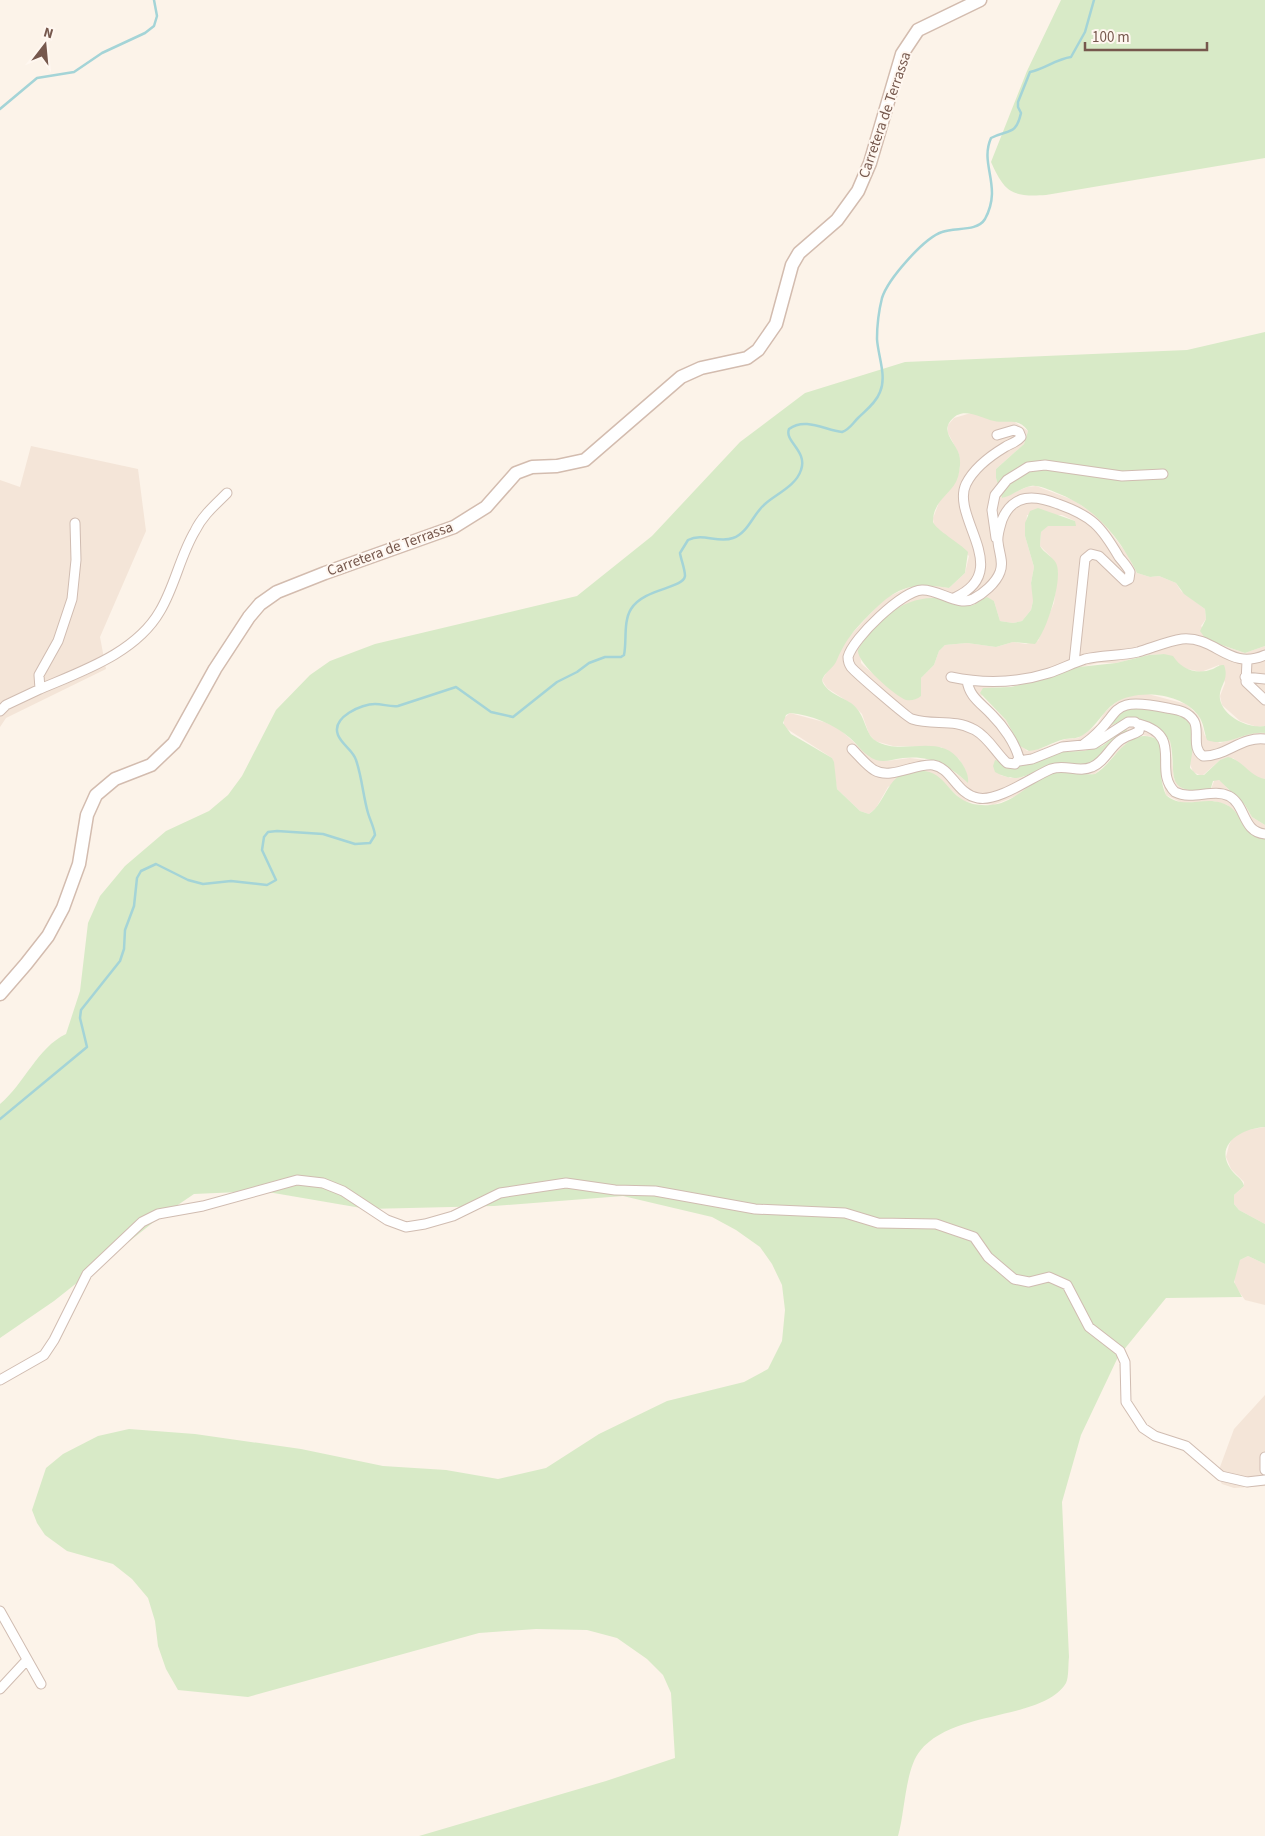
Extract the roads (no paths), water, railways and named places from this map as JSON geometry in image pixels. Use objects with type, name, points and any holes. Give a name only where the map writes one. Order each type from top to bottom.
[{"type":"street","name":"Carretera de Terrassa","points":[[0,994],[48,936],[63,908],[79,864],[87,814],[96,795],[115,779],[151,765],[174,743],[215,669],[248,617],[260,604],[277,592],[454,527],[486,507],[516,473],[532,467],[584,460],[681,377],[702,368],[747,358],[758,350],[776,324],[792,265],[799,253],[838,220],[858,191],[870,163],[902,54],[918,30],[980,0]]},
{"type":"street","points":[[954,598],[970,587],[981,566],[980,551],[966,508],[965,486],[984,463],[1021,437],[1019,432],[1014,430],[997,435]]},
{"type":"street","points":[[1163,474],[1122,476],[1045,465],[1028,467],[1006,480],[995,495],[992,510],[1002,562],[997,577],[972,599],[966,601],[924,590],[909,595],[862,634],[850,650],[848,662],[855,671],[907,718],[918,721],[948,721],[968,727],[983,736],[1007,763],[1014,764],[1019,760],[1032,759],[1062,747],[1094,744],[1128,722],[1139,724],[1155,731],[1163,738],[1166,750],[1168,781],[1175,792],[1192,796],[1214,793],[1227,795],[1236,802],[1251,829],[1265,834]]},
{"type":"street","points":[[0,711],[6,705],[109,657],[143,633],[160,612],[195,530],[210,510],[227,494]]},
{"type":"street","points":[[998,543],[1003,518],[1013,504],[1024,497],[1040,498],[1073,510],[1099,526],[1130,570],[1130,577],[1124,581],[1099,556],[1091,554],[1085,559],[1074,663]]},
{"type":"street","points":[[40,689],[38,675],[58,641],[72,599],[76,560],[75,523]]},
{"type":"street","points":[[951,677],[1002,682],[1044,674],[1074,663],[1136,652],[1182,639],[1205,644],[1247,661],[1265,655]]},
{"type":"street","points":[[1247,661],[1244,677],[1248,684],[1265,700]]},
{"type":"street","points":[[1244,677],[1265,680]]},
{"type":"street","points":[[967,680],[972,696],[1002,726],[1017,752],[1019,760]]},
{"type":"street","points":[[1082,746],[1095,735],[1117,709],[1132,703],[1188,714],[1195,724],[1197,749],[1203,756],[1219,753],[1246,741],[1265,739]]},
{"type":"street","points":[[852,749],[879,773],[922,765],[936,766],[946,771],[963,792],[975,798],[985,799],[1032,780],[1054,768],[1091,768],[1101,761],[1121,739],[1139,731],[1139,724]]},
{"type":"street","points":[[0,1380],[44,1355],[54,1340],[91,1269],[142,1222],[158,1214],[203,1206],[288,1182],[306,1180],[343,1191],[387,1220],[411,1227],[458,1214],[500,1193],[557,1183],[581,1183],[615,1190],[655,1191],[755,1209],[845,1213],[878,1223],[936,1224],[966,1234],[974,1238],[988,1257],[1014,1279],[1028,1282],[1050,1277],[1064,1283],[1072,1293],[1085,1323],[1120,1351],[1125,1362],[1126,1402],[1143,1428],[1155,1436],[1186,1446],[1220,1476],[1247,1482],[1265,1480]]},
{"type":"street","points":[[1265,1457],[1265,1470]]},
{"type":"street","points":[[0,1611],[26,1661],[41,1684]]},
{"type":"street","points":[[0,1690],[26,1661]]},
{"type":"waterway","points":[[0,109],[37,78],[74,72],[102,53],[145,33],[154,26],[157,16],[154,0]]},
{"type":"waterway","points":[[0,1119],[87,1047],[80,1018],[81,1010],[120,961],[124,949],[125,930],[134,906],[137,878],[141,871],[156,864],[188,880],[203,884],[231,881],[267,885],[276,880],[262,850],[264,837],[268,832],[323,834],[355,844],[370,843],[375,835],[366,807],[358,766],[355,756],[338,735],[337,729],[343,717],[363,706],[375,704],[398,706],[456,687],[491,712],[513,717],[557,682],[577,672],[589,663],[605,657],[621,657],[624,655],[626,626],[631,609],[645,597],[678,584],[683,580],[685,573],[680,553],[688,540],[699,537],[722,540],[738,536],[747,528],[765,504],[795,481],[801,470],[802,463],[799,452],[788,433],[789,429],[802,424],[815,425],[842,432],[849,428],[876,400],[882,386],[883,379],[877,334],[878,318],[882,298],[891,281],[908,260],[934,236],[942,232],[971,228],[977,226],[985,219],[992,196],[988,157],[991,138],[1010,131],[1017,125],[1021,113],[1018,102],[1030,72],[1071,57],[1085,32],[1094,0]]}]
